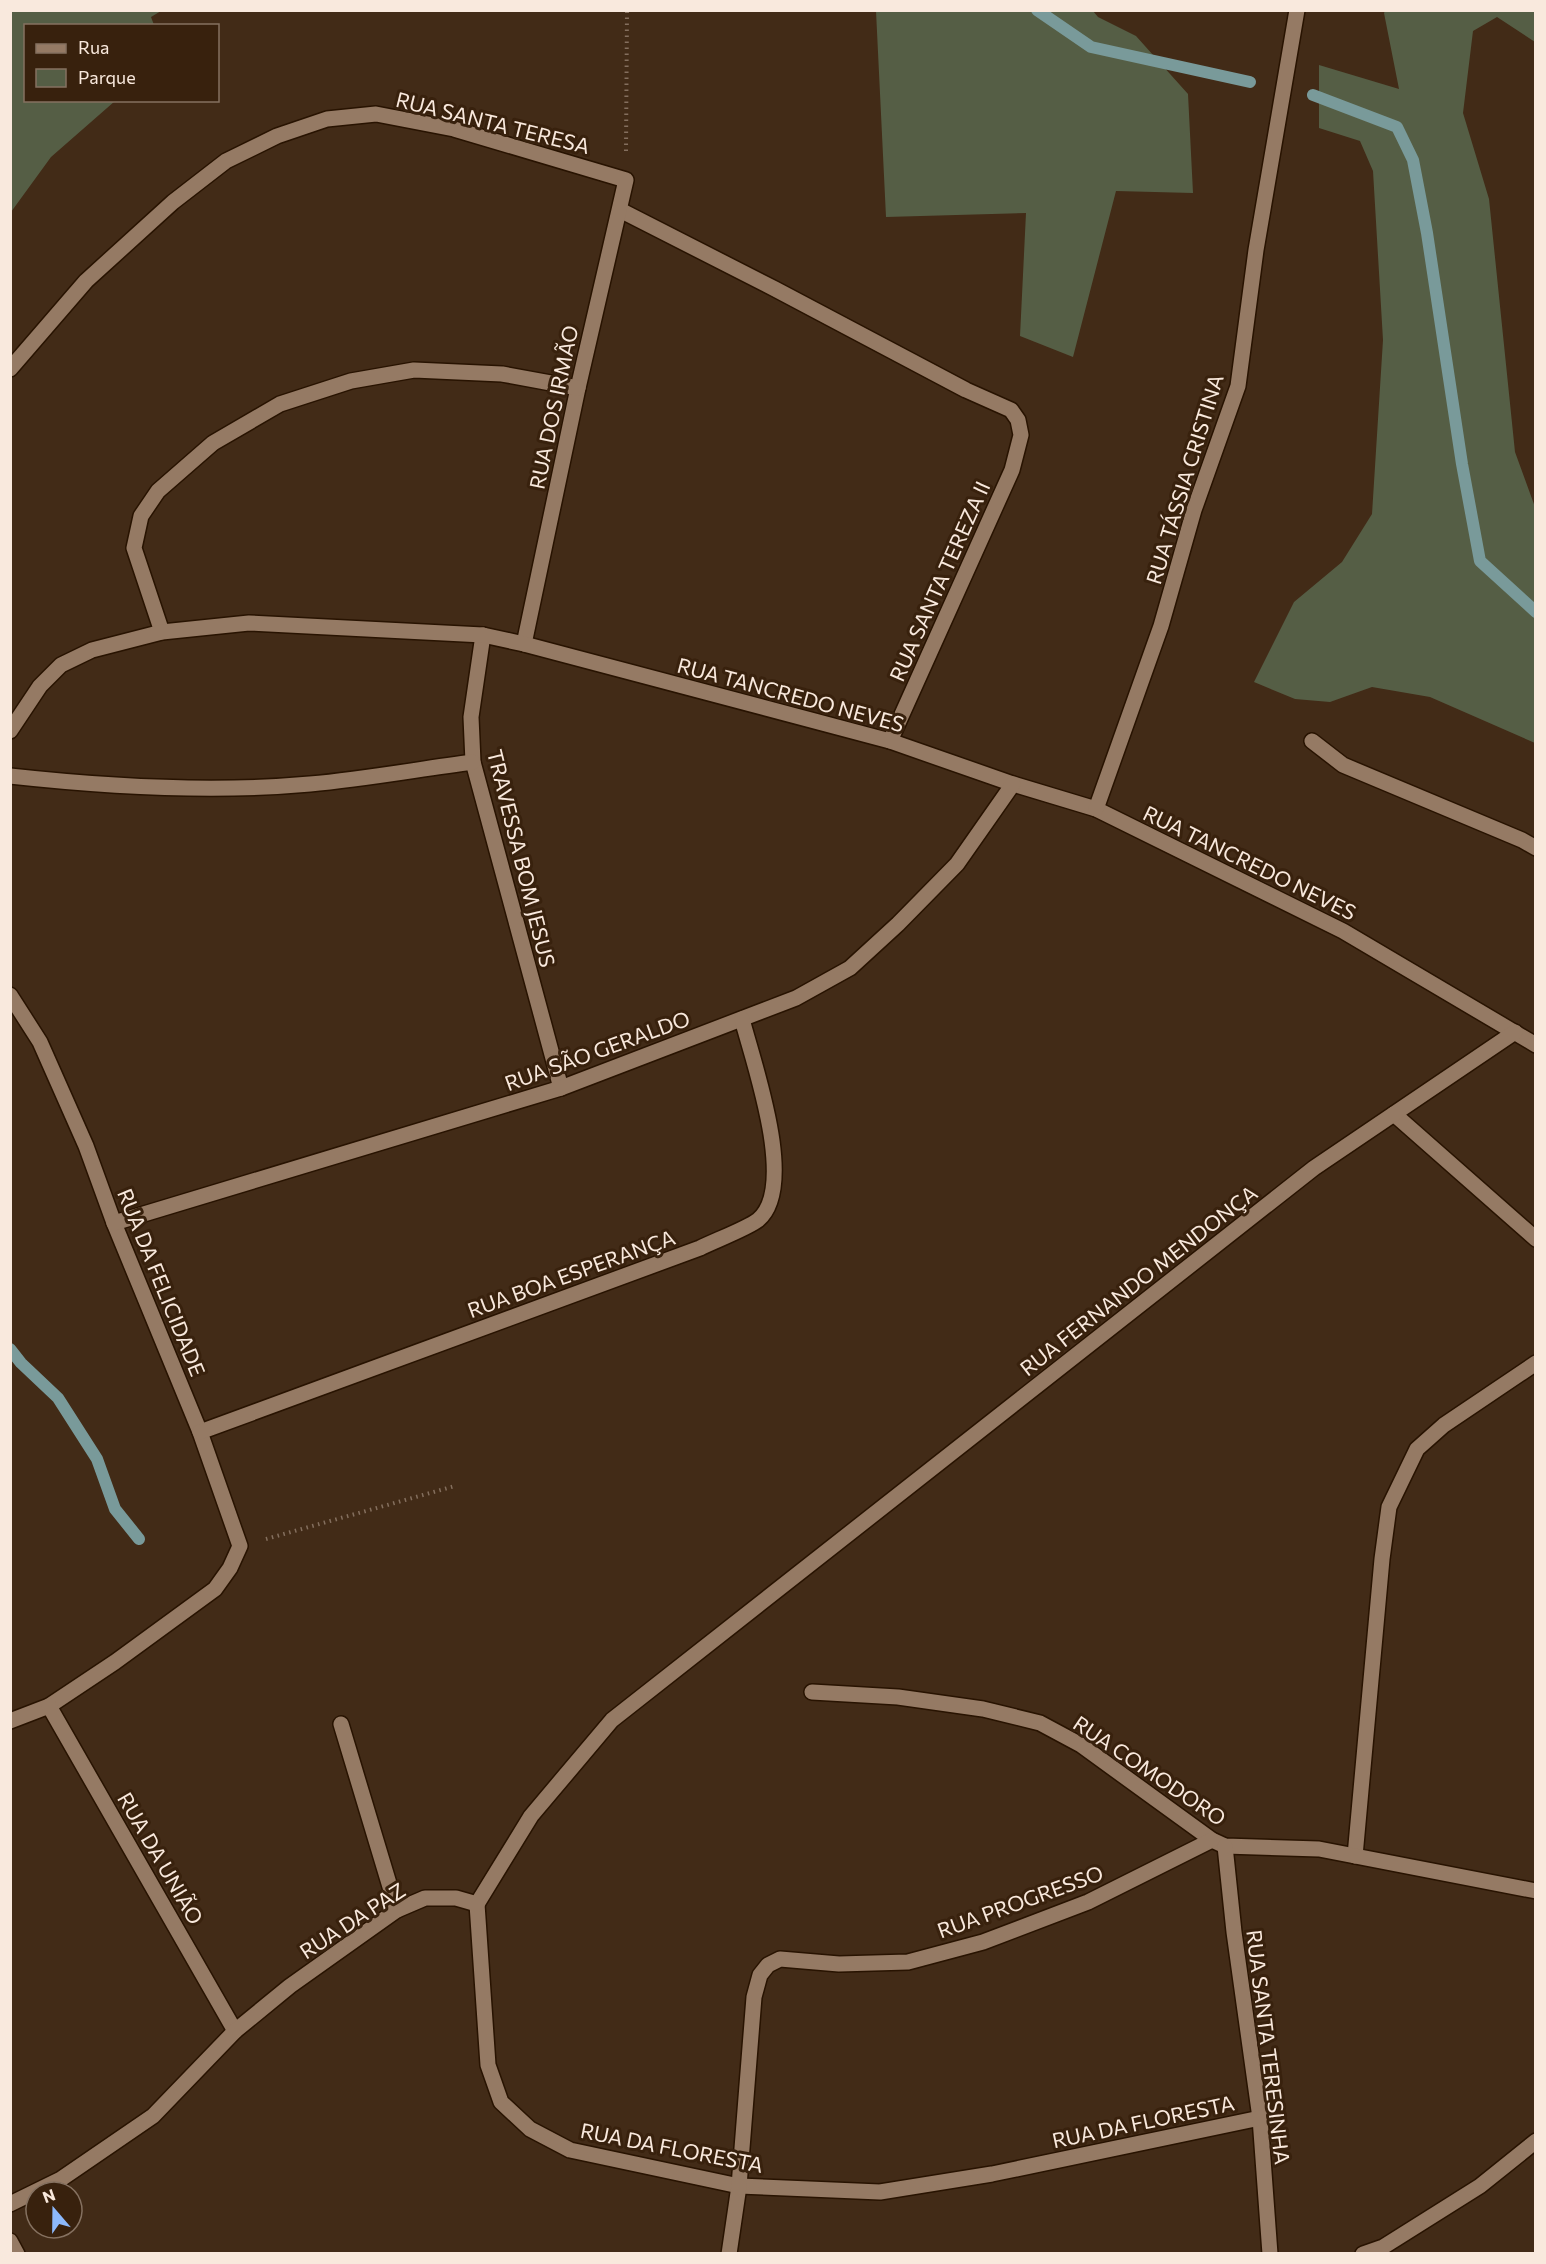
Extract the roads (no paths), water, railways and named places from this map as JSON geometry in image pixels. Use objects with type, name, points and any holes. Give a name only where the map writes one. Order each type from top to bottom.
[{"type":"street","name":"RUA TÁSSIA CRISTINA","points":[[1096,809],[1161,626],[1194,510],[1238,386],[1258,239],[1297,10]]},
{"type":"street","name":"RUA SANTA TERESA","points":[[10,369],[86,281],[173,202],[226,161],[277,136],[327,119],[376,114],[454,129],[626,180]]},
{"type":"street","name":"RUA DOS IRMÃO","points":[[524,644],[578,388],[626,180]]},
{"type":"street","name":"RUA SANTA TEREZA II","points":[[620,210],[966,390],[1011,410],[1018,420],[1021,435],[1012,470],[890,741]]},
{"type":"street","points":[[162,632],[134,548],[141,516],[158,491],[213,443],[280,404],[351,381],[414,370],[502,374],[578,388]]},
{"type":"street","name":"RUA TANCREDO NEVES","points":[[10,731],[40,686],[61,665],[92,650],[162,632],[249,623],[483,635],[890,741],[1013,784],[1096,809],[1343,931],[1536,1045]]},
{"type":"street","name":"TRAVESSA BOM JESUS","points":[[483,635],[471,717],[473,762],[561,1088]]},
{"type":"street","points":[[1312,741],[1342,765],[1522,840],[1536,848]]},
{"type":"street","points":[[10,776],[92,785],[212,788],[310,784],[473,762]]},
{"type":"street","name":"RUA SÃO GERALDO","points":[[114,1223],[561,1088],[796,998],[850,968],[898,924],[957,864],[1013,784]]},
{"type":"street","name":"RUA DA FELICIDADE","points":[[10,995],[44,1052],[86,1146],[114,1223],[200,1432],[240,1546],[230,1568],[215,1589],[115,1662],[49,1706]]},
{"type":"street","name":"RUA BOA ESPERANÇA","points":[[200,1432],[700,1248],[758,1220],[767,1209],[776,1181],[774,1144],[742,1019]]},
{"type":"street","name":"RUA FERNANDO MENDONÇA","points":[[477,1904],[531,1816],[612,1720],[1314,1168],[1515,1032]]},
{"type":"street","points":[[1394,1114],[1536,1239]]},
{"type":"street","points":[[1355,1856],[1382,1559],[1389,1507],[1417,1449],[1444,1425],[1536,1363]]},
{"type":"street","name":"RUA COMODORO","points":[[812,1692],[898,1697],[972,1707],[1040,1723],[1081,1745],[1219,1843],[1319,1850],[1536,1891]]},
{"type":"street","points":[[10,1721],[49,1706]]},
{"type":"street","name":"RUA DA UNIÃO","points":[[49,1706],[235,2031]]},
{"type":"street","points":[[341,1724],[397,1911]]},
{"type":"street","name":"RUA SANTA TERESINHA","points":[[1219,1843],[1260,2118],[1270,2253]]},
{"type":"street","name":"RUA PROGRESSO","points":[[729,2253],[739,2186],[754,1997],[759,1975],[768,1965],[780,1959],[839,1964],[908,1962],[983,1942],[1088,1902],[1219,1843]]},
{"type":"street","name":"RUA DA PAZ","points":[[10,2204],[61,2179],[153,2116],[235,2031],[290,1986],[397,1911],[425,1898],[456,1898],[477,1904]]},
{"type":"street","name":"RUA DA FLORESTA","points":[[477,1904],[488,2065],[501,2102],[530,2129],[570,2150],[739,2186],[880,2192],[992,2174],[1260,2118]]},
{"type":"street","points":[[1364,2253],[1383,2247],[1480,2186],[1536,2141]]},
{"type":"street","points":[[10,2241],[17,2253]]},
{"type":"waterway","points":[[1037,10],[1091,47],[1250,82]]},
{"type":"waterway","points":[[1313,95],[1397,127],[1413,160],[1480,561],[1536,612]]},
{"type":"waterway","points":[[10,1349],[21,1363],[58,1398],[97,1459],[115,1509],[139,1539]]}]
